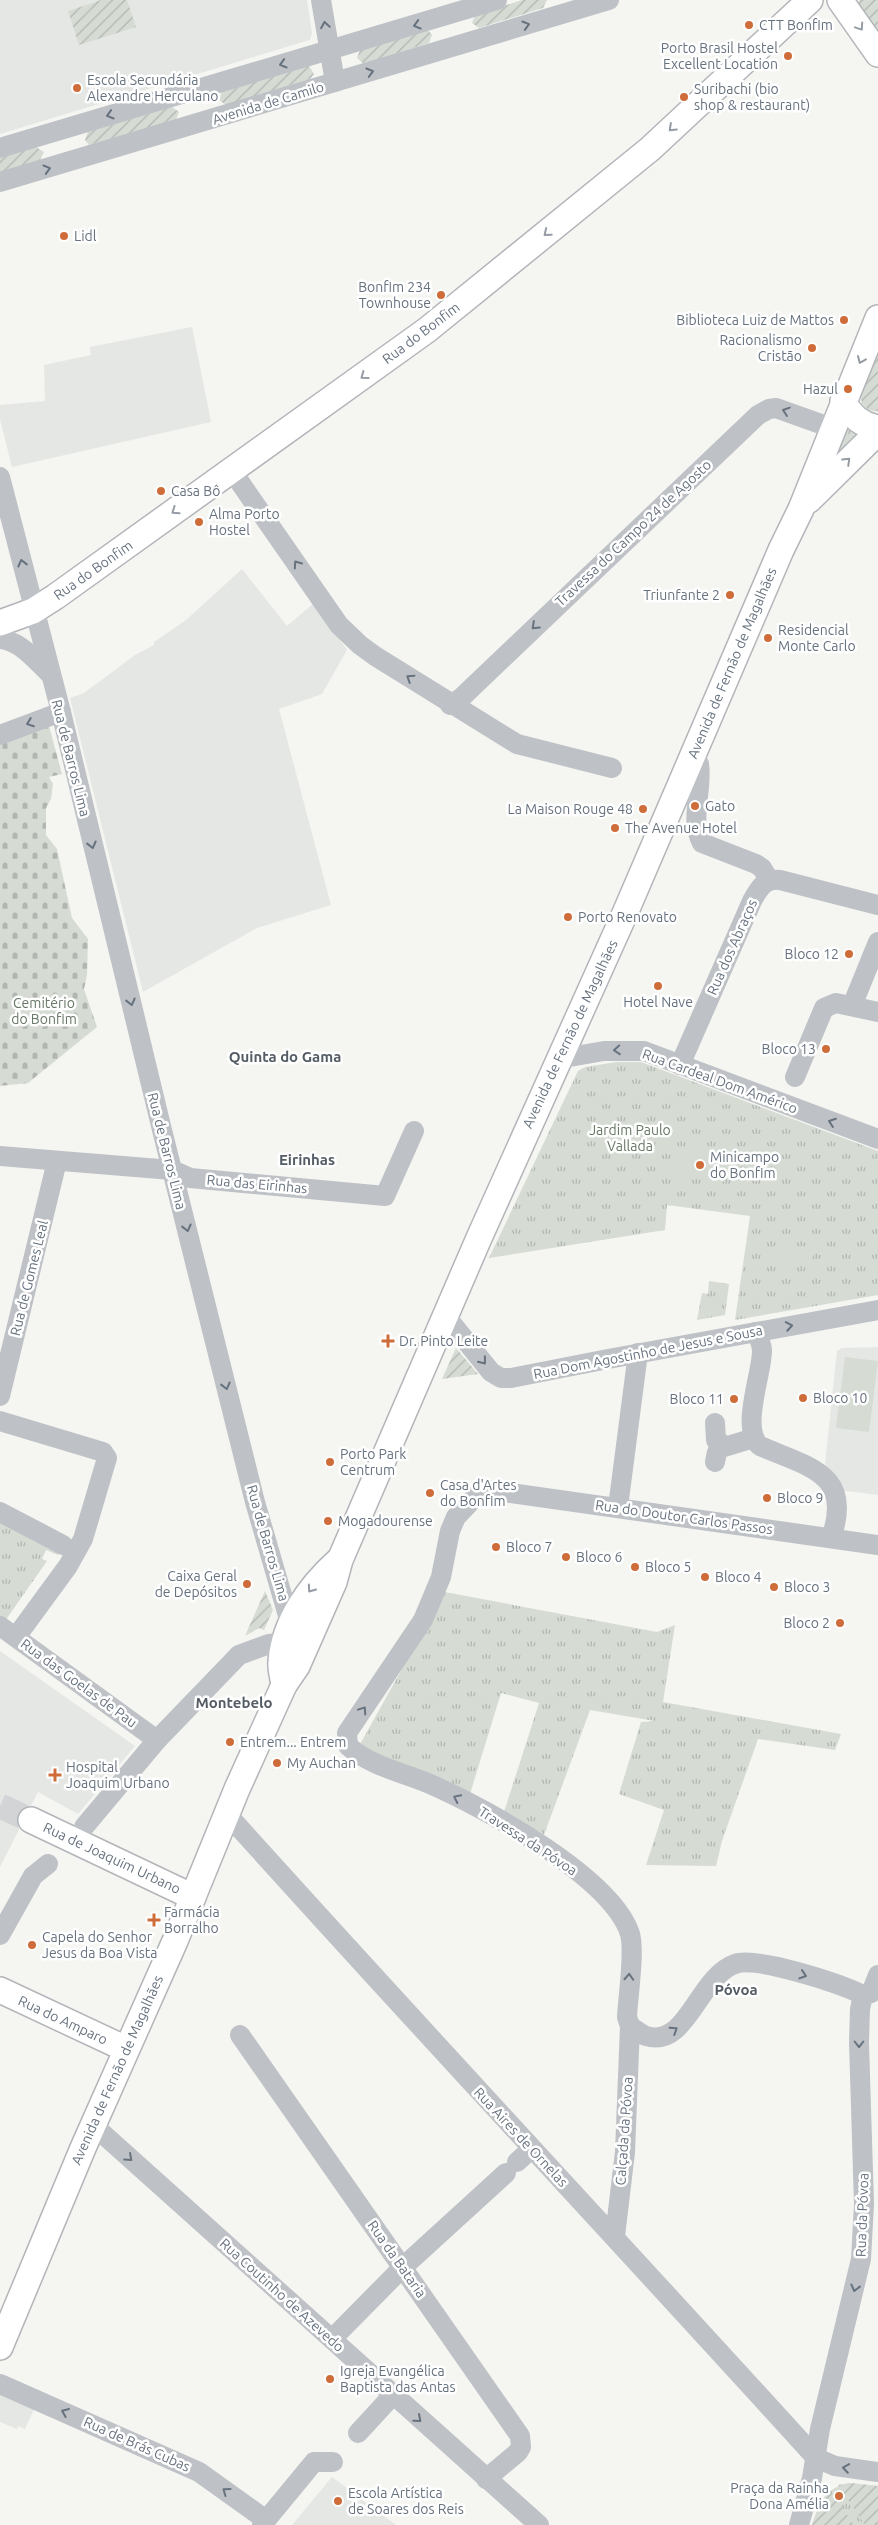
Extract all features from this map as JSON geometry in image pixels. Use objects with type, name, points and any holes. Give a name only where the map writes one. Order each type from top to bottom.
[{"type":"main road","name":"Rua do Bonfim","points":[[1,634],[232,471],[427,330],[650,149],[810,0]]},
{"type":"main road","points":[[840,0],[878,54]]},
{"type":"main road","name":"Avenida de Fernão de Magalhães","points":[[0,2347],[92,2125],[193,1897],[227,1814],[284,1685],[297,1666],[334,1582],[340,1560],[446,1315],[558,1059],[626,912],[801,509],[832,428],[878,318]]},
{"type":"main road","points":[[843,401],[854,417],[862,423],[878,428]]},
{"type":"main road","name":"Avenida de Fernão de Magalhães","points":[[801,509],[878,432]]},
{"type":"main road","name":"Avenida de Fernão de Magalhães","points":[[284,1685],[281,1662],[289,1634],[308,1593],[340,1560]]},
{"type":"main road","name":"Rua de Joaquim Urbano","points":[[32,1820],[193,1897]]},
{"type":"main road","name":"Rua do Amparo","points":[[0,1990],[126,2049]]},
{"type":"street","name":"Avenida de Camilo","points":[[321,0],[335,82]]},
{"type":"street","points":[[0,148],[442,18],[497,0]]},
{"type":"street","name":"Avenida de Camilo","points":[[0,182],[200,124],[609,0]]},
{"type":"street","points":[[442,18],[452,48]]},
{"type":"street","name":"Avenida de Camilo","points":[[190,92],[200,124]]},
{"type":"street","points":[[59,131],[69,163]]},
{"type":"street","name":"Travessa do Campo 24 de Agosto","points":[[450,705],[461,698],[758,415],[769,409],[776,408],[832,428]]},
{"type":"street","points":[[232,471],[342,629],[360,645],[450,705],[517,744],[612,768]]},
{"type":"street","name":"Rua de Barros Lima","points":[[0,477],[33,611],[61,712],[172,1170],[289,1634]]},
{"type":"street","points":[[1,634],[25,650],[50,674]]},
{"type":"street","points":[[0,735],[61,712]]},
{"type":"street","points":[[692,759],[699,764],[701,772],[697,822],[699,837],[702,843],[756,864],[762,868],[769,880],[780,880],[878,905]]},
{"type":"street","name":"Rua dos Abraços","points":[[680,1066],[752,900],[759,888],[769,880]]},
{"type":"street","points":[[852,1006],[878,942]]},
{"type":"street","points":[[795,1078],[824,1008],[836,1003],[878,1012]]},
{"type":"street","name":"Rua Cardeal Dom Américo","points":[[558,1059],[604,1051],[644,1051],[878,1139]]},
{"type":"street","name":"Rua das Eirinhas","points":[[0,1156],[172,1170],[190,1178],[385,1196],[414,1131]]},
{"type":"street","name":"Rua de Gomes Leal","points":[[0,1396],[57,1161]]},
{"type":"street","name":"Rua Dom Agostinho de Jesus e Sousa","points":[[446,1315],[491,1372],[501,1378],[511,1378],[878,1310]]},
{"type":"street","points":[[756,1332],[762,1351],[751,1421],[754,1438],[760,1446],[813,1468],[828,1483],[836,1497],[839,1510],[831,1538]]},
{"type":"street","points":[[618,1507],[638,1353]]},
{"type":"street","points":[[0,1421],[103,1452],[107,1458],[83,1540],[68,1566],[8,1632]]},
{"type":"street","points":[[715,1424],[716,1440],[720,1454],[754,1438]]},
{"type":"street","name":"Rua do Doutor Carlos Passos","points":[[489,1490],[878,1545]]},
{"type":"street","name":"Travessa da Póvoa","points":[[489,1490],[478,1494],[456,1517],[450,1531],[444,1569],[423,1620],[347,1733],[348,1746],[376,1765],[430,1784],[486,1812],[559,1858],[606,1895],[622,1917],[631,1940],[628,2017],[630,2026]]},
{"type":"street","points":[[0,1512],[63,1545]]},
{"type":"street","name":"Rua das Goelas de Pau","points":[[8,1632],[157,1740]]},
{"type":"street","points":[[89,1821],[157,1740],[239,1655],[289,1634]]},
{"type":"street","name":"Rua Aires de Ornelas","points":[[227,1814],[512,2167],[615,2236],[816,2458]]},
{"type":"street","points":[[0,1935],[33,1876],[48,1864]]},
{"type":"street","points":[[630,2026],[645,2036],[663,2036],[674,2031],[682,2024],[713,1979],[730,1966],[744,1962],[771,1965],[863,1995],[871,1993],[878,1975]]},
{"type":"street","name":"Rua da Póvoa","points":[[816,2458],[820,2429],[859,2270],[864,2204],[871,2153],[859,2043],[860,2009],[863,1995]]},
{"type":"street","name":"Calçada da Póvoa","points":[[615,2236],[625,2152],[630,2026]]},
{"type":"street","name":"Rua da Bataria","points":[[240,2035],[520,2436],[521,2447],[518,2452],[486,2479]]},
{"type":"street","name":"Rua Coutinho de Azevedo","points":[[92,2125],[332,2339],[392,2396],[539,2525]]},
{"type":"street","points":[[332,2339],[403,2267],[512,2167]]},
{"type":"street","name":"Rua de Brás Cubas","points":[[0,2384],[200,2472],[264,2522]]},
{"type":"street","points":[[358,2434],[392,2396]]},
{"type":"street","points":[[799,2525],[816,2458],[835,2466],[878,2472]]},
{"type":"street","points":[[264,2522],[324,2462]]},
{"type":"shaded area","name":"Escola Secundária Alexandre Herculano","points":[[0,0],[307,0],[312,33],[310,40],[0,134]]},
{"type":"shaded area","points":[[192,327],[211,422],[12,467],[0,419],[0,405],[45,401],[44,365],[91,355],[90,347]]},
{"type":"shaded area","points":[[242,569],[287,626],[315,602],[347,650],[322,694],[279,709],[331,905],[257,928],[143,992],[70,698],[84,693],[135,655],[154,645],[154,642],[186,620]]},
{"type":"shaded area","points":[[878,1347],[878,1495],[839,1490],[825,1464],[837,1351],[842,1348]]},
{"type":"shaded area","name":"Hospital Joaquim Urbano","points":[[0,1651],[135,1746],[78,1814],[38,1792],[0,1867]]},
{"type":"shaded area","points":[[0,2392],[35,2407],[25,2429],[18,2426],[17,2429],[0,2422]]},
{"type":"shaded area","name":"Escola Artística de Soares dos Reis","points":[[332,2477],[396,2525],[292,2525]]},
{"type":"green space","points":[[101,0],[127,0],[136,27],[79,45],[68,11]]},
{"type":"green space","points":[[522,0],[547,0],[543,8],[479,28],[472,23],[475,15]]},
{"type":"green space","points":[[859,0],[878,0],[878,35],[859,5]]},
{"type":"green space","points":[[428,30],[432,35],[429,43],[364,64],[357,58],[360,50]]},
{"type":"green space","points":[[309,66],[314,74],[310,79],[226,105],[219,100],[222,91]]},
{"type":"green space","points":[[172,107],[179,112],[176,120],[89,145],[85,140],[88,132]]},
{"type":"green space","points":[[36,147],[44,152],[40,160],[0,173],[0,158]]},
{"type":"green space","points":[[878,349],[878,411],[876,411],[869,410],[862,404],[860,393]]},
{"type":"green space","points":[[844,417],[866,433],[812,492]]},
{"type":"green space","name":"Cemitério do Bonfim","points":[[49,726],[62,774],[49,777],[53,784],[51,799],[46,808],[46,835],[57,849],[72,918],[88,939],[87,975],[84,989],[97,1027],[28,1083],[0,1086],[0,745]]},
{"type":"green space","name":"Jardim Paulo Vallada","points":[[617,1062],[641,1062],[878,1151],[878,1295],[735,1320],[750,1216],[667,1205],[665,1230],[489,1258],[578,1071],[585,1067]]},
{"type":"green space","name":"Minicampo do Bonfim","points":[[677,1148],[727,1154],[724,1182],[674,1176]]},
{"type":"green space","points":[[780,1243],[814,1249],[811,1266],[777,1261]]},
{"type":"green space","points":[[709,1281],[729,1284],[725,1315],[697,1320],[702,1293],[708,1294]]},
{"type":"green space","points":[[456,1348],[478,1374],[442,1379]]},
{"type":"green space","points":[[845,1357],[878,1361],[869,1432],[836,1428]]},
{"type":"green space","points":[[0,1520],[62,1550],[58,1555],[46,1550],[42,1559],[47,1561],[5,1621],[0,1617]]},
{"type":"green space","points":[[265,1591],[273,1610],[264,1630],[259,1628],[245,1636]]},
{"type":"green space","points":[[445,1592],[657,1632],[675,1625],[663,1702],[841,1734],[835,1750],[758,1739],[722,1841],[716,1866],[646,1865],[664,1810],[619,1794],[641,1722],[655,1721],[590,1710],[544,1835],[504,1812],[539,1703],[501,1693],[469,1797],[359,1746]]},
{"type":"green space","points":[[850,2483],[878,2486],[878,2525],[812,2525],[824,2497],[834,2488]]},
{"type":"green space","points":[[850,2483],[878,2486],[878,2525],[865,2525],[838,2485]]},
{"type":"green space","points":[[828,2492],[833,2494],[854,2525],[812,2525],[818,2509]]},
{"type":"tunnel","points":[[0,1806],[31,1820]]},
{"type":"place","name":"CTT Bonfim","points":[[749,25]]},
{"type":"place","name":"Porto Brasil Hostel Excellent Location","points":[[788,56]]},
{"type":"place","name":"Escola Secundária Alexandre Herculano","points":[[77,88]]},
{"type":"place","name":"Suribachi (bio shop & restaurant)","points":[[684,97]]},
{"type":"place","name":"Lidl","points":[[64,236]]},
{"type":"place","name":"Bonfim 234 Townhouse","points":[[441,295]]},
{"type":"place","name":"Biblioteca Luiz de Mattos","points":[[844,320]]},
{"type":"place","name":"Racionalismo Cristão","points":[[812,348]]},
{"type":"place","name":"Hazul","points":[[848,389]]},
{"type":"place","name":"Casa Bô","points":[[161,491]]},
{"type":"place","name":"Alma Porto Hostel","points":[[199,522]]},
{"type":"place","name":"Triunfante 2","points":[[730,595]]},
{"type":"place","name":"Residencial Monte Carlo","points":[[768,638]]},
{"type":"place","name":"Gato","points":[[695,806]]},
{"type":"place","name":"La Maison Rouge 48","points":[[643,809]]},
{"type":"place","name":"The Avenue Hotel","points":[[615,828]]},
{"type":"place","name":"Porto Renovato","points":[[568,917]]},
{"type":"place","name":"Bloco 12","points":[[849,954]]},
{"type":"place","name":"Hotel Nave","points":[[658,986]]},
{"type":"place","name":"Bloco 13","points":[[826,1049]]},
{"type":"place","name":"Minicampo do Bonfim","points":[[700,1165]]},
{"type":"place","name":"Dr. Pinto Leite","points":[[388,1341]]},
{"type":"place","name":"Bloco 10","points":[[803,1398]]},
{"type":"place","name":"Bloco 11","points":[[734,1399]]},
{"type":"place","name":"Porto Park Centrum","points":[[330,1462]]},
{"type":"place","name":"Casa d'Artes do Bonfim","points":[[430,1493]]},
{"type":"place","name":"Bloco 9","points":[[767,1498]]},
{"type":"place","name":"Mogadourense","points":[[328,1521]]},
{"type":"place","name":"Bloco 7","points":[[496,1547]]},
{"type":"place","name":"Bloco 6","points":[[566,1557]]},
{"type":"place","name":"Bloco 5","points":[[635,1567]]},
{"type":"place","name":"Bloco 4","points":[[705,1577]]},
{"type":"place","name":"Caixa Geral de Depósitos","points":[[247,1584]]},
{"type":"place","name":"Bloco 3","points":[[774,1587]]},
{"type":"place","name":"Bloco 2","points":[[840,1623]]},
{"type":"place","name":"Entrem... Entrem","points":[[230,1742]]},
{"type":"place","name":"My Auchan","points":[[277,1763]]},
{"type":"place","name":"Hospital Joaquim Urbano","points":[[55,1775]]},
{"type":"place","name":"Farmácia Borralho","points":[[154,1920]]},
{"type":"place","name":"Capela do Senhor Jesus da Boa Vista","points":[[32,1945]]},
{"type":"place","name":"Igreja Evangélica Baptista das Antas","points":[[330,2379]]},
{"type":"place","name":"Praça da Rainha Dona Amélia","points":[[839,2496]]},
{"type":"place","name":"Escola Artística de Soares dos Reis","points":[[338,2501]]},
{"type":"district","name":"Quinta do Gama","points":[[285,1057]]},
{"type":"district","name":"Eirinhas","points":[[307,1160]]},
{"type":"district","name":"Montebelo","points":[[234,1703]]},
{"type":"district","name":"Póvoa","points":[[736,1990]]}]
